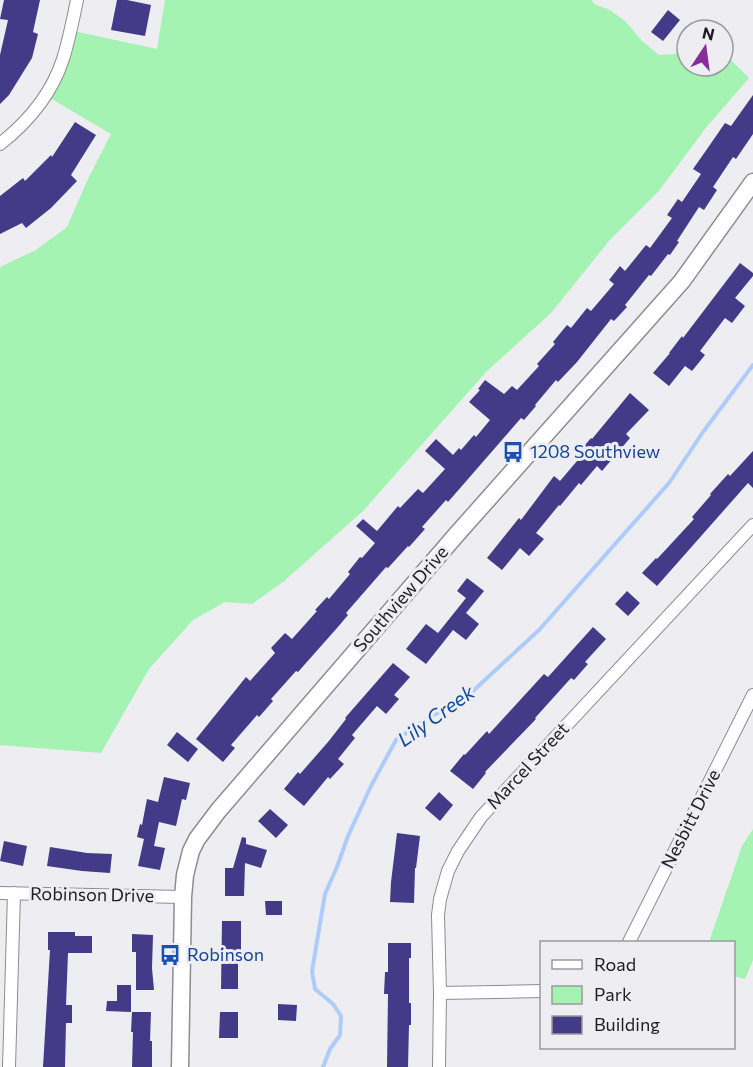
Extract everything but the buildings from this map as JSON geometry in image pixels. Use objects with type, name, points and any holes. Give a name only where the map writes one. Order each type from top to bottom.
[{"type":"street","points":[[0,144],[36,110],[52,84],[63,58],[77,0]]},
{"type":"street","name":"Southview Drive","points":[[180,1067],[183,897],[185,874],[191,850],[197,838],[457,534],[682,281],[753,182]]},
{"type":"street","name":"Marcel Street","points":[[439,1067],[438,915],[448,871],[467,835],[753,525]]},
{"type":"street","name":"Nesbitt Drive","points":[[630,941],[753,695]]},
{"type":"street","name":"Robinson Drive","points":[[0,893],[183,897]]},
{"type":"street","points":[[9,1067],[14,893]]},
{"type":"street","points":[[440,993],[540,991]]},
{"type":"green space","points":[[165,0],[592,0],[594,4],[610,10],[626,22],[642,41],[659,55],[675,54],[675,78],[735,78],[735,64],[749,78],[705,129],[658,192],[609,241],[551,313],[486,372],[363,511],[283,582],[252,604],[225,602],[193,620],[149,669],[101,753],[0,745],[0,267],[36,250],[67,227],[111,134],[45,95],[69,30],[157,49]]},
{"type":"green space","points":[[753,829],[753,960],[745,979],[735,976],[735,941],[709,941],[742,846]]},
{"type":"waterway","name":"Lily Creek","points":[[323,1067],[330,1049],[340,1035],[341,1016],[333,1004],[315,989],[312,971],[325,894],[371,786],[396,740],[431,716],[460,703],[539,630],[669,483],[703,432],[753,365]]},
{"type":"place","name":"1208 Southview","points":[[513,452]]},
{"type":"place","name":"Robinson","points":[[170,955]]}]
